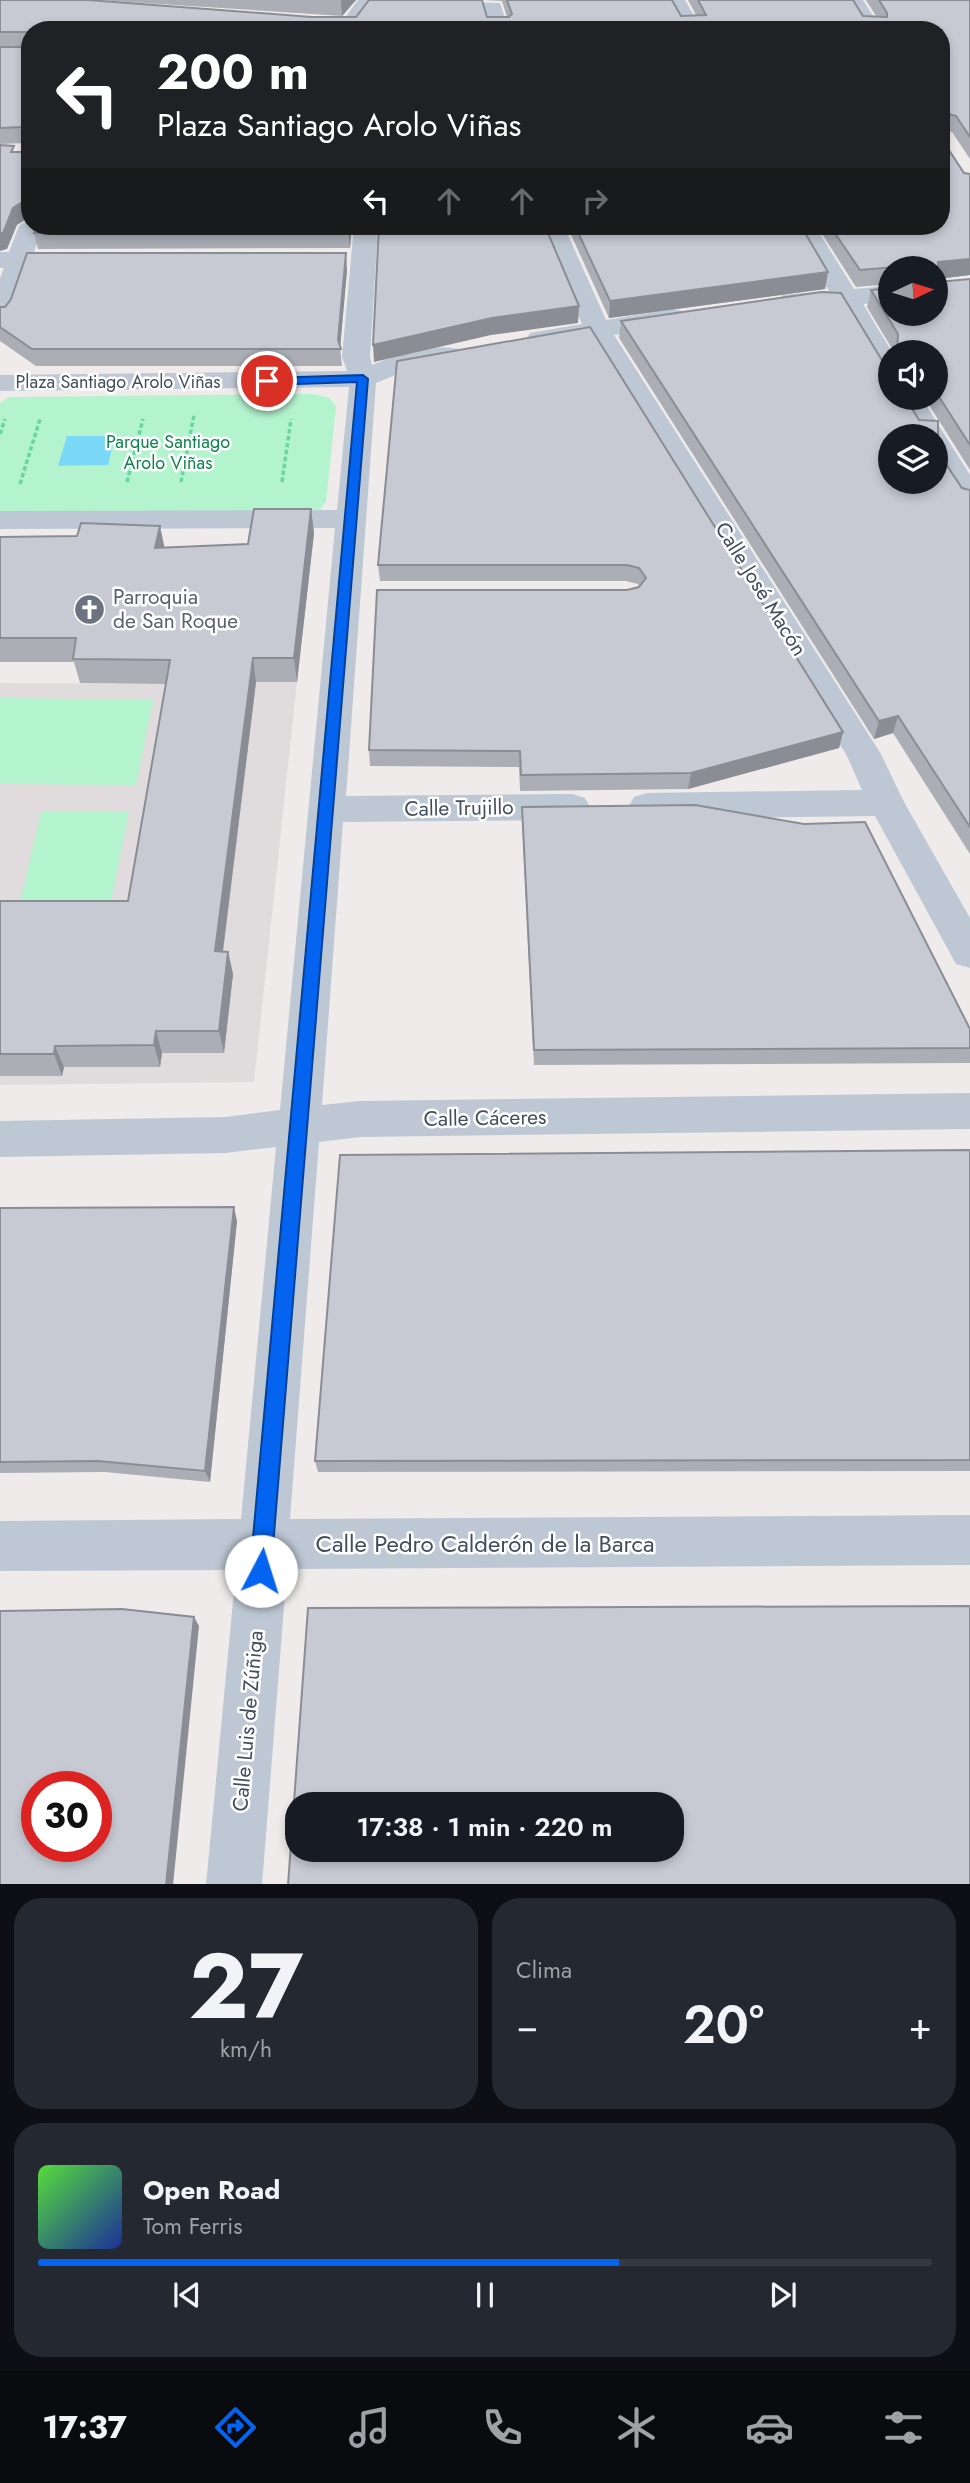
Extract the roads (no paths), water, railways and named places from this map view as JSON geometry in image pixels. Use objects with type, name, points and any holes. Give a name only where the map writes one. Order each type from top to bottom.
[{"type":"street","points":[[352,21],[368,0]]},
{"type":"street","points":[[404,0],[493,7],[497,21]]},
{"type":"street","points":[[676,0],[687,21]]},
{"type":"street","points":[[853,0],[866,21]]},
{"type":"street","points":[[0,315],[10,260],[25,235]]},
{"type":"street","name":"Calle Luis de Zúñiga","points":[[234,1884],[326,809],[358,594],[351,519],[363,379],[356,357],[365,235]]},
{"type":"street","name":"Calle José Macón","points":[[556,235],[597,329],[864,754],[886,803],[970,953]]},
{"type":"street","points":[[808,235],[878,351]]},
{"type":"street","points":[[336,259],[363,259]]},
{"type":"street","points":[[10,260],[103,260]]},
{"type":"street","points":[[770,303],[878,295]]},
{"type":"street","points":[[518,342],[692,314]]},
{"type":"street","points":[[363,379],[396,365],[478,349]]},
{"type":"street","name":"Plaza Santiago Arolo Viñas","points":[[0,383],[363,379]]},
{"type":"street","points":[[948,463],[970,498]]},
{"type":"street","points":[[0,520],[351,519]]},
{"type":"street","name":"Calle Trujillo","points":[[326,809],[886,803]]},
{"type":"street","name":"Calle Cáceres","points":[[0,1139],[225,1135],[360,1119],[970,1111]]},
{"type":"street","name":"Calle Pedro Calderón de la Barca","points":[[0,1546],[970,1539]]},
{"type":"water","points":[[67,436],[115,436],[108,465],[58,466]]},
{"type":"place","name":"Parroquia de San Roque","points":[[90,609]]},
{"type":"park label","name":"Parque Santiago Arolo Viñas","points":[[168,452]]}]
